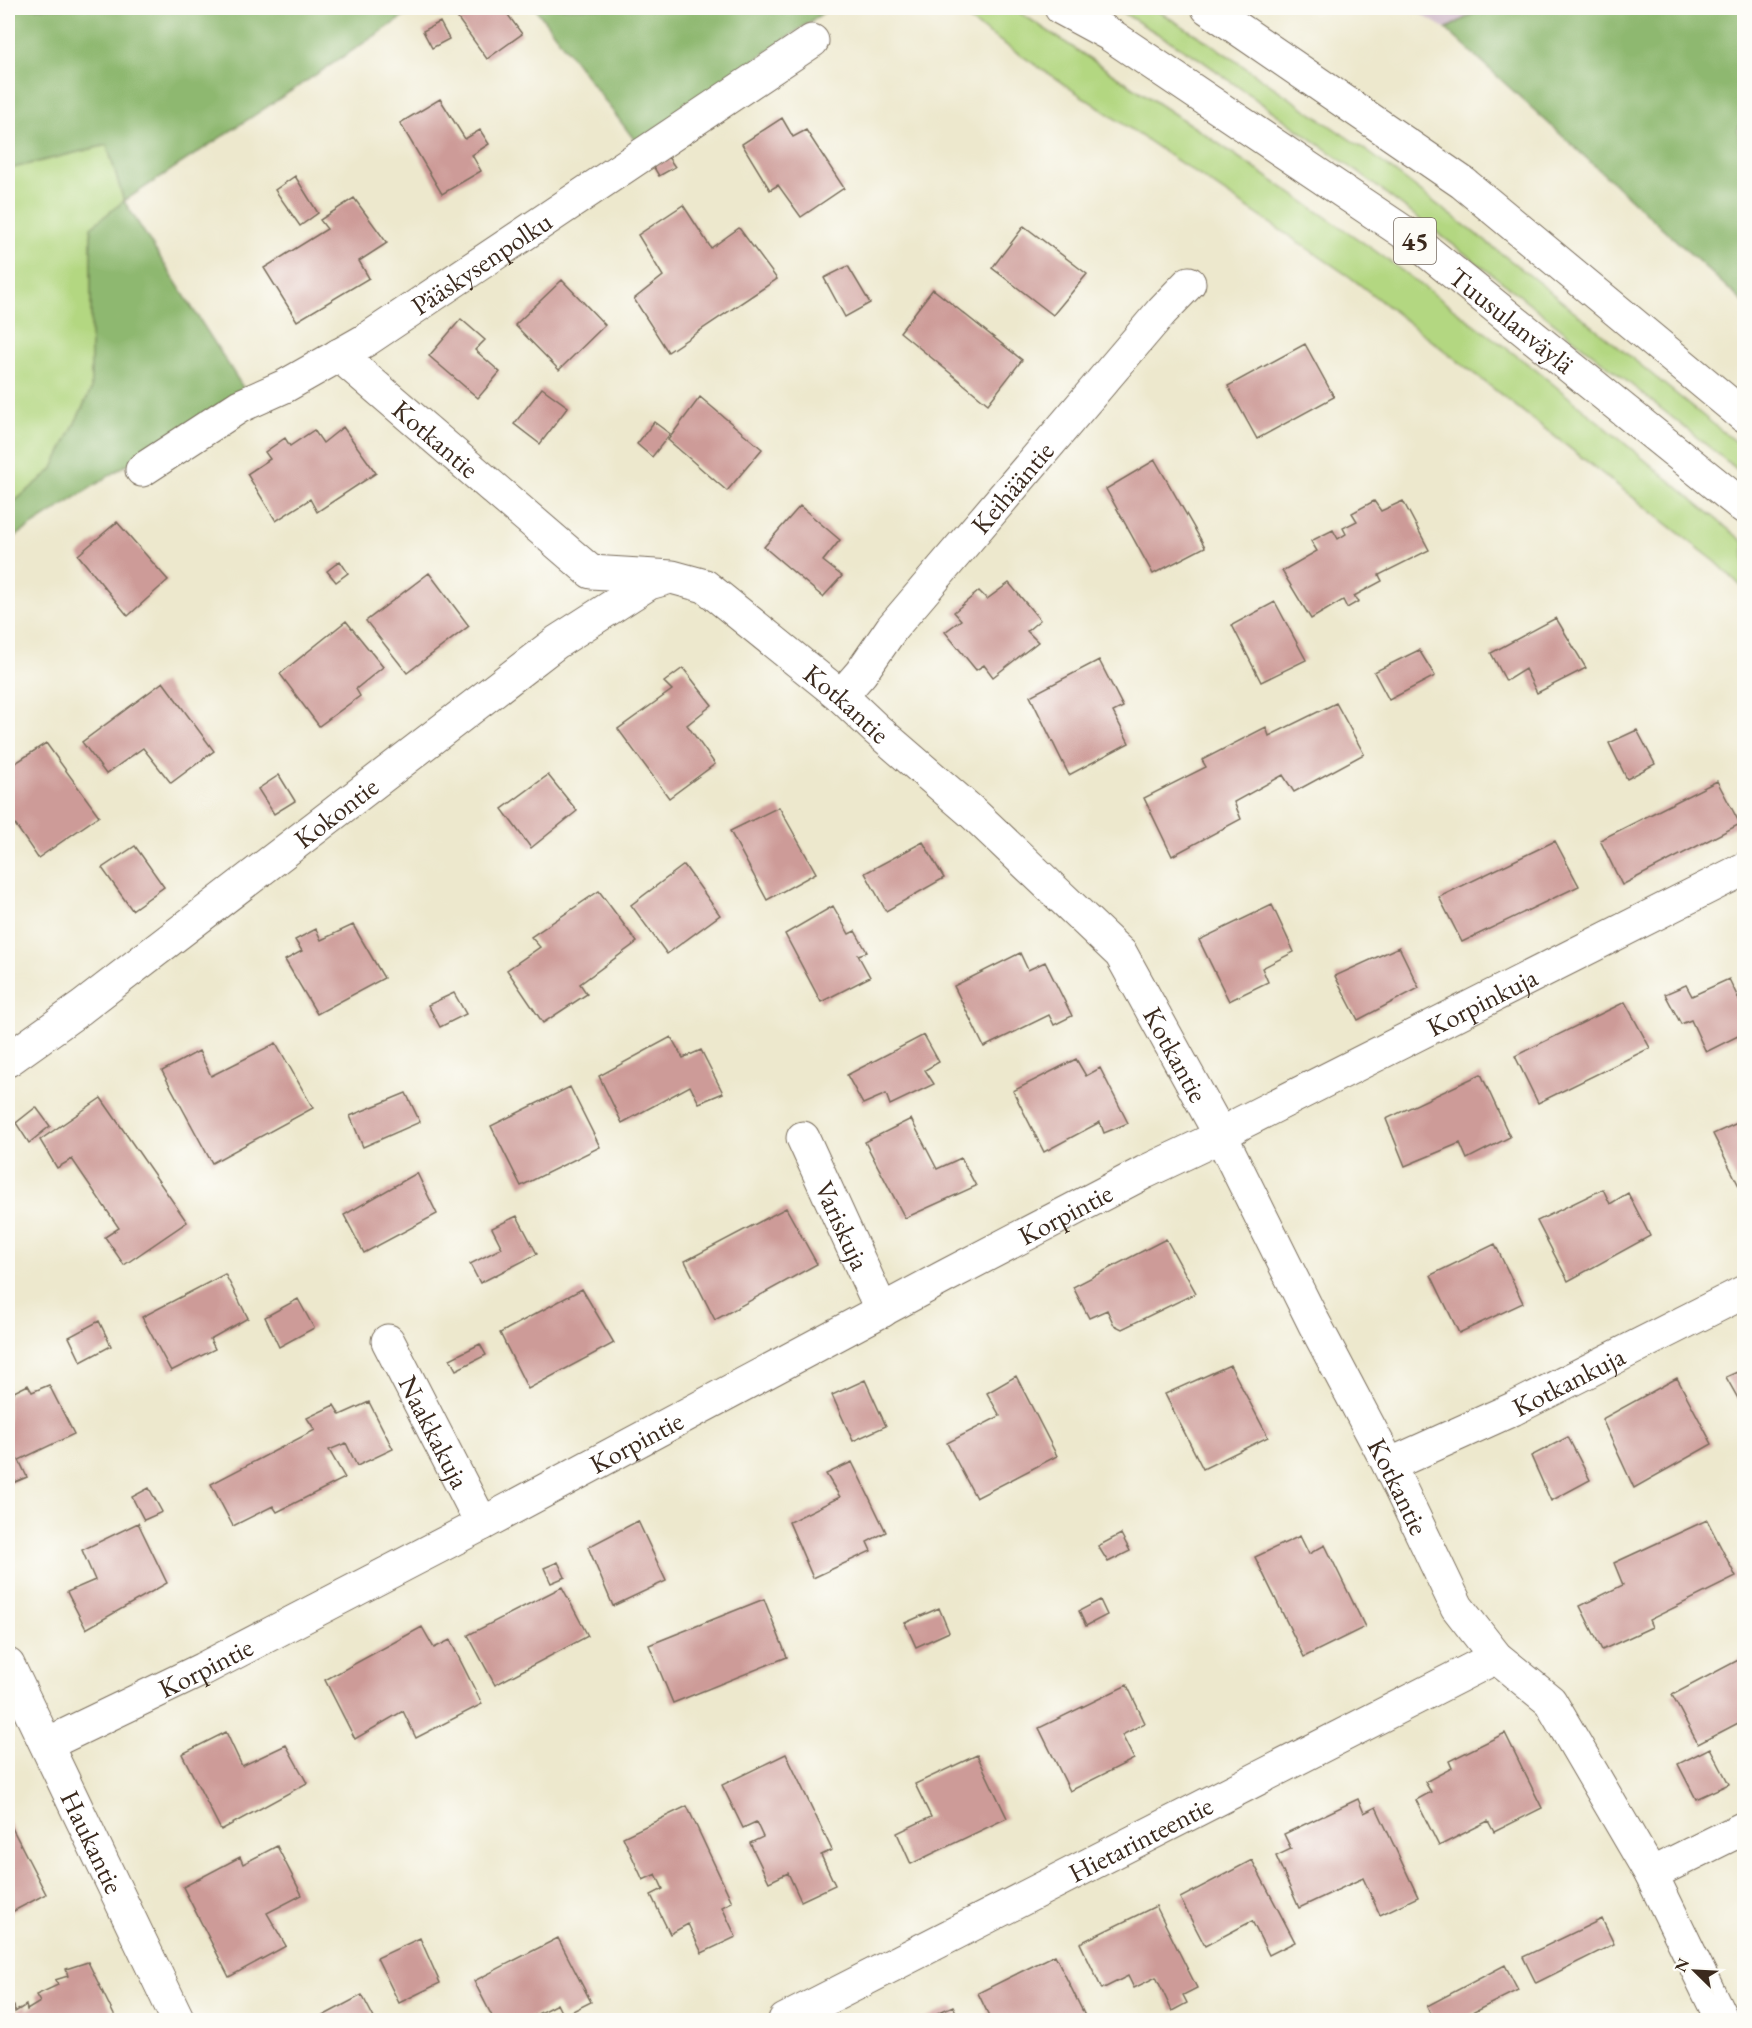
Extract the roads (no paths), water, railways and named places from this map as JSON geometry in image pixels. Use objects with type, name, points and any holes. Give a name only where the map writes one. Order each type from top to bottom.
[{"type":"street","name":"Tuusulanväylä","points":[[1061,8],[1109,34],[1402,231],[1744,507]]},
{"type":"street","points":[[1208,8],[1462,183],[1744,416]]},
{"type":"street","name":"Pääskysenpolku","points":[[142,470],[240,406],[285,386],[375,334],[812,41]]},
{"type":"street","name":"Keihääntie","points":[[841,696],[861,673],[892,628],[1189,283]]},
{"type":"street","name":"Kotkantie","points":[[339,355],[591,572],[672,577],[705,586],[841,696],[973,813],[1121,954],[1221,1136],[1314,1323],[1389,1465],[1458,1607],[1496,1657],[1551,1701],[1651,1874],[1722,2020]]},
{"type":"street","name":"Kokontie","points":[[8,1060],[81,1008],[556,642],[649,583],[672,577]]},
{"type":"street","name":"Korpinkuja","points":[[1221,1136],[1241,1123],[1744,869]]},
{"type":"street","name":"Korpintie","points":[[47,1744],[203,1669],[482,1524],[1053,1220],[1221,1136]]},
{"type":"street","name":"Variskuja","points":[[803,1138],[882,1311]]},
{"type":"street","name":"Kotkankuja","points":[[1389,1465],[1513,1409],[1744,1292]]},
{"type":"street","name":"Naakkakuja","points":[[388,1341],[482,1524]]},
{"type":"street","name":"Hietarinteentie","points":[[785,2020],[1496,1657]]},
{"type":"street","name":"Haukantie","points":[[8,1665],[178,2020]]},
{"type":"street","points":[[1651,1874],[1744,1827]]}]
